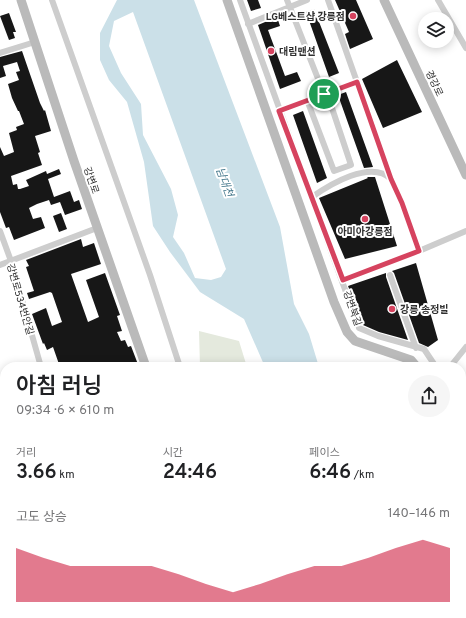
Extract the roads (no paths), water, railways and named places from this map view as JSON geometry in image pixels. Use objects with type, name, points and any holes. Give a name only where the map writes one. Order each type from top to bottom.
[{"type":"street","name":"강변로","points":[[21,0],[144,362]]},
{"type":"street","points":[[52,0],[150,275],[178,362]]},
{"type":"street","points":[[227,0],[334,302],[347,332],[355,341],[411,360],[413,362]]},
{"type":"street","name":"강변북길","points":[[240,0],[279,111],[361,330],[416,348],[424,349],[433,362]]},
{"type":"street","points":[[248,24],[288,3],[308,0]]},
{"type":"street","points":[[328,0],[391,179],[402,203],[419,251]]},
{"type":"street","name":"경강로","points":[[384,0],[466,175]]},
{"type":"street","points":[[438,0],[466,48]]},
{"type":"street","points":[[288,3],[326,93],[351,165],[334,171],[308,100]]},
{"type":"street","points":[[0,53],[35,42]]},
{"type":"street","points":[[279,111],[357,82]]},
{"type":"street","points":[[312,198],[329,186],[360,173],[380,173],[391,179]]},
{"type":"street","points":[[0,265],[98,228]]},
{"type":"street","name":"강변로534번안길","points":[[0,231],[11,261],[40,362]]},
{"type":"street","points":[[343,280],[466,231]]},
{"type":"street","points":[[390,275],[416,348]]},
{"type":"street","points":[[454,362],[466,347]]},
{"type":"water","name":"남대천","points":[[117,0],[194,0],[280,227],[294,304],[309,334],[317,362],[263,362],[244,319],[200,292],[170,252],[153,226],[144,162],[127,102],[109,80],[100,60],[100,33]],"holes":[[[133,12],[226,269],[221,277],[211,280],[195,278],[184,253],[173,237],[178,215],[171,189],[143,135],[141,104],[121,73],[109,46],[114,21]]]},
{"type":"place","name":"LG베스트샵 강릉점","points":[[353,16]]},
{"type":"place","name":"대림맨션","points":[[271,51]]},
{"type":"place","name":"아미아강릉점","points":[[365,219]]},
{"type":"place","name":"강릉 송정빌","points":[[392,309]]}]
